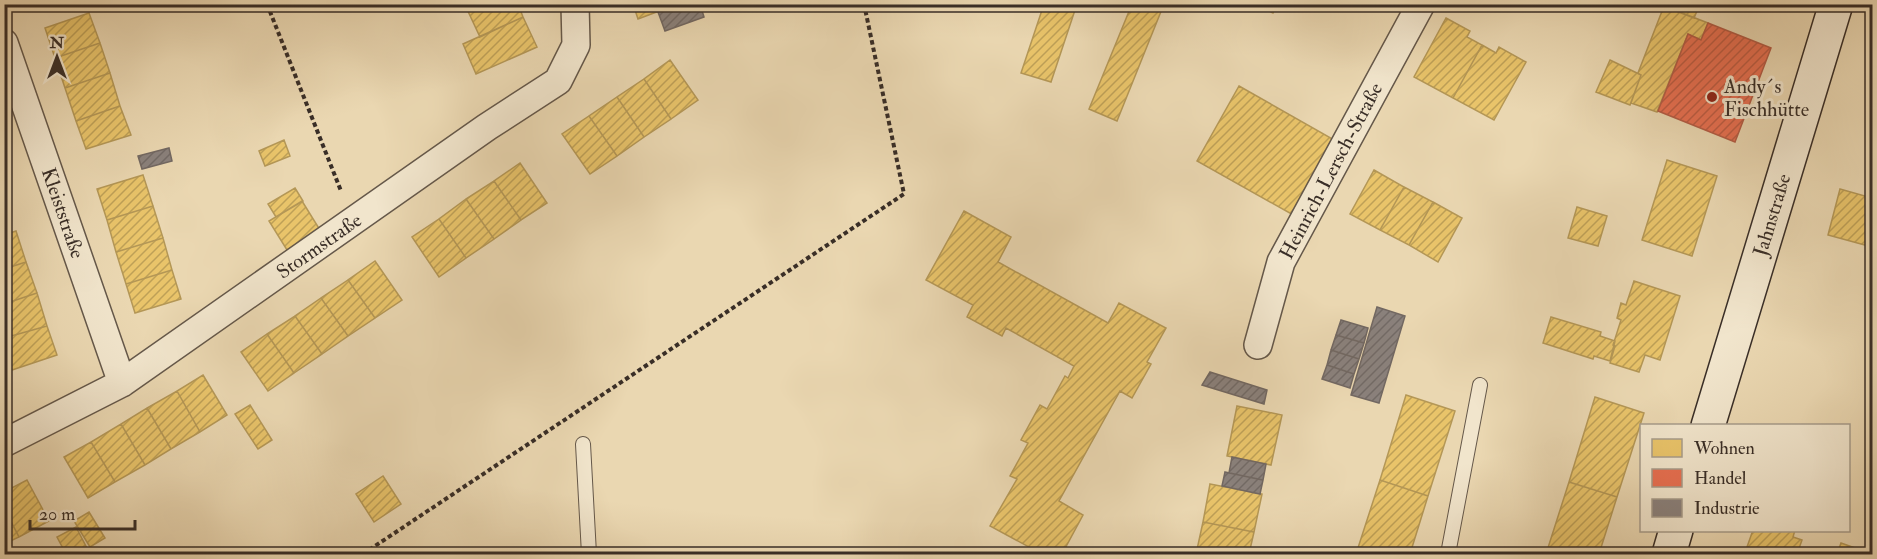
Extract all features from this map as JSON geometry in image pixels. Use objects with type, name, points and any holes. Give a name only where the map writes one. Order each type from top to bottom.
[{"type":"main road","name":"Jahnstraße","points":[[1709,424],[1836,4]]},
{"type":"main road","points":[[1669,555],[1676,532]]},
{"type":"street","name":"Stormstraße","points":[[4,443],[122,383],[488,127],[558,81],[576,45],[575,4]]},
{"type":"street","name":"Heinrich-Lersch-Straße","points":[[1258,345],[1281,262],[1421,4]]},
{"type":"street","name":"Kleiststraße","points":[[4,43],[122,383]]},
{"type":"lane","points":[[1448,555],[1480,385]]},
{"type":"lane","points":[[583,444],[589,555]]},
{"type":"path","points":[[267,4],[353,222]]},
{"type":"path","points":[[363,555],[904,194],[864,4]]},
{"type":"building: Wohnen","points":[[471,4],[518,4],[523,17],[480,37],[466,7]]},
{"type":"building: Wohnen","points":[[633,4],[678,4],[638,19]]},
{"type":"building: Wohnen","points":[[1044,4],[1077,4],[1051,82],[1021,73]]},
{"type":"building: Wohnen","points":[[1132,4],[1164,4],[1117,121],[1089,109]]},
{"type":"building: Wohnen","points":[[1254,4],[1277,4],[1273,13]]},
{"type":"building: Wohnen","points":[[1658,4],[1700,4],[1694,18]]},
{"type":"building: Wohnen","points":[[1664,6],[1708,23],[1701,40],[1688,34],[1657,112],[1631,103],[1641,75],[1638,73]]},
{"type":"building: Wohnen","points":[[89,13],[100,43],[55,58],[45,28]]},
{"type":"building: Wohnen","points":[[523,17],[537,47],[476,74],[463,44]]},
{"type":"building: Wohnen","points":[[1446,18],[1470,31],[1467,37],[1482,45],[1453,98],[1414,77]]},
{"type":"building: Wohnen","points":[[100,43],[110,73],[65,88],[55,58]]},
{"type":"building: Wohnen","points":[[1482,45],[1496,53],[1499,47],[1526,62],[1494,120],[1453,98]]},
{"type":"building: Wohnen","points":[[670,60],[698,100],[671,119],[644,79]]},
{"type":"building: Wohnen","points":[[1610,60],[1641,75],[1630,105],[1596,92]]},
{"type":"building: Wohnen","points":[[110,73],[120,106],[76,121],[65,88]]},
{"type":"building: Wohnen","points":[[644,79],[671,119],[644,137],[617,97]]},
{"type":"building: Wohnen","points":[[1239,86],[1336,141],[1295,216],[1197,161]]},
{"type":"building: Wohnen","points":[[617,97],[644,137],[617,156],[589,116]]},
{"type":"building: Wohnen","points":[[120,106],[131,135],[86,149],[76,121]]},
{"type":"building: Wohnen","points":[[589,116],[617,156],[590,174],[562,134]]},
{"type":"building: Wohnen","points":[[284,140],[290,156],[265,166],[259,151]]},
{"type":"building: Wohnen","points":[[1667,160],[1717,176],[1692,256],[1642,240]]},
{"type":"building: Wohnen","points":[[520,163],[547,203],[521,220],[494,181]]},
{"type":"building: Wohnen","points":[[1374,170],[1404,187],[1380,230],[1350,214]]},
{"type":"building: Wohnen","points":[[143,175],[153,206],[107,220],[97,189]]},
{"type":"building: Wohnen","points":[[494,181],[521,220],[494,239],[466,199]]},
{"type":"building: Wohnen","points":[[1404,187],[1433,202],[1409,245],[1380,230]]},
{"type":"building: Wohnen","points":[[295,188],[303,201],[276,217],[268,204]]},
{"type":"building: Wohnen","points":[[1840,189],[1872,198],[1872,247],[1828,235]]},
{"type":"building: Wohnen","points":[[466,199],[494,239],[466,258],[439,219]]},
{"type":"building: Wohnen","points":[[302,201],[320,230],[287,250],[269,221]]},
{"type":"building: Wohnen","points":[[1433,202],[1462,218],[1438,262],[1409,245]]},
{"type":"building: Wohnen","points":[[153,206],[163,238],[116,252],[107,220]]},
{"type":"building: Wohnen","points":[[1577,207],[1607,216],[1598,246],[1568,238]]},
{"type":"building: Wohnen","points":[[964,211],[1011,237],[998,262],[1108,323],[1119,303],[1166,328],[1147,362],[1151,364],[1132,398],[1120,391],[1059,501],[1083,515],[1062,554],[1042,554],[990,526],[1017,479],[1010,476],[1028,443],[1021,440],[1040,405],[1047,409],[1065,376],[1068,378],[1074,366],[1006,328],[1002,336],[967,317],[973,305],[926,280]]},
{"type":"building: Wohnen","points":[[439,219],[466,258],[439,277],[412,237]]},
{"type":"building: Wohnen","points":[[16,231],[26,262],[4,269],[4,235]]},
{"type":"building: Wohnen","points":[[163,238],[172,270],[126,284],[116,252]]},
{"type":"building: Wohnen","points":[[375,261],[402,300],[375,318],[348,280]]},
{"type":"building: Wohnen","points":[[26,262],[37,293],[4,304],[4,269]]},
{"type":"building: Wohnen","points":[[172,270],[181,299],[135,313],[126,284]]},
{"type":"building: Wohnen","points":[[348,280],[375,318],[348,336],[321,298]]},
{"type":"building: Wohnen","points":[[1634,281],[1680,296],[1660,360],[1645,355],[1639,372],[1610,363],[1621,320],[1617,318],[1621,303],[1626,305]]},
{"type":"building: Wohnen","points":[[37,293],[47,326],[4,338],[4,304]]},
{"type":"building: Wohnen","points":[[321,298],[348,336],[322,354],[295,316]]},
{"type":"building: Wohnen","points":[[295,316],[322,354],[294,373],[267,334]]},
{"type":"building: Wohnen","points":[[1551,317],[1601,332],[1600,336],[1615,341],[1610,361],[1594,356],[1593,359],[1543,343]]},
{"type":"building: Wohnen","points":[[47,326],[57,355],[12,370],[4,347],[4,338]]},
{"type":"building: Wohnen","points":[[267,334],[294,373],[268,391],[241,352]]},
{"type":"building: Wohnen","points":[[203,375],[227,415],[200,432],[177,391]]},
{"type":"building: Wohnen","points":[[177,391],[200,432],[171,449],[147,408]]},
{"type":"building: Wohnen","points":[[1406,395],[1455,411],[1428,496],[1380,480]]},
{"type":"building: Wohnen","points":[[1595,397],[1644,413],[1617,497],[1569,482]]},
{"type":"building: Wohnen","points":[[250,405],[272,440],[258,449],[235,414]]},
{"type":"building: Wohnen","points":[[1237,406],[1282,415],[1271,465],[1227,456]]},
{"type":"building: Wohnen","points":[[147,408],[171,449],[145,465],[121,424]]},
{"type":"building: Wohnen","points":[[121,424],[145,465],[115,482],[91,442]]},
{"type":"building: Wohnen","points":[[91,442],[115,482],[88,498],[64,457]]},
{"type":"building: Wohnen","points":[[383,476],[401,504],[374,522],[356,494]]},
{"type":"building: Wohnen","points":[[27,480],[49,521],[19,537],[4,508],[4,492]]},
{"type":"building: Wohnen","points":[[1380,480],[1428,496],[1410,554],[1356,554]]},
{"type":"building: Wohnen","points":[[1569,482],[1617,497],[1599,554],[1546,554]]},
{"type":"building: Wohnen","points":[[1210,484],[1262,494],[1254,532],[1203,522]]},
{"type":"building: Wohnen","points":[[4,508],[19,537],[4,544]]},
{"type":"building: Wohnen","points":[[89,512],[105,538],[90,547],[74,521]]},
{"type":"building: Wohnen","points":[[1203,522],[1254,532],[1249,554],[1196,554]]},
{"type":"building: Wohnen","points":[[76,527],[90,554],[66,554],[57,537]]},
{"type":"building: Wohnen","points":[[1752,532],[1794,532],[1793,537],[1802,540],[1797,554],[1771,554],[1747,547]]},
{"type":"building: Wohnen","points":[[1841,543],[1872,554],[1837,554]]},
{"type":"building: Handel","points":[[1708,23],[1771,48],[1735,142],[1658,111],[1688,34],[1701,40]]},
{"type":"building: Industrie","points":[[678,4],[700,4],[704,17],[665,31],[658,12]]},
{"type":"building: Industrie","points":[[169,148],[172,161],[142,169],[138,156]]},
{"type":"building: Industrie","points":[[1377,307],[1405,316],[1379,403],[1351,395]]},
{"type":"building: Industrie","points":[[1341,320],[1368,328],[1364,343],[1336,335]]},
{"type":"building: Industrie","points":[[1336,335],[1364,343],[1359,359],[1331,350]]},
{"type":"building: Industrie","points":[[1331,350],[1359,359],[1354,374],[1327,365]]},
{"type":"building: Industrie","points":[[1327,365],[1354,374],[1350,388],[1322,379]]},
{"type":"building: Industrie","points":[[1210,372],[1267,390],[1264,404],[1202,385]]},
{"type":"building: Industrie","points":[[1232,457],[1266,464],[1263,480],[1229,473]]},
{"type":"building: Industrie","points":[[1225,472],[1263,480],[1260,494],[1222,486]]},
{"type":"place","name":"Andy´s Fischhütte","points":[[1712,97]]}]
